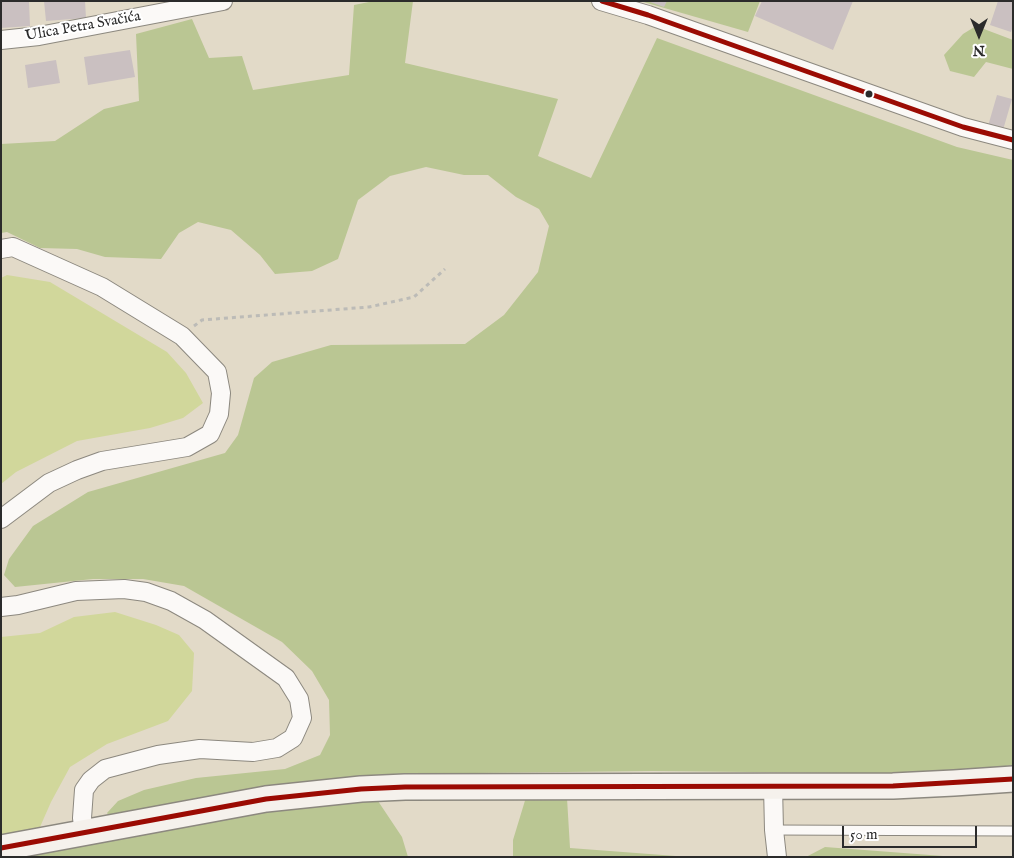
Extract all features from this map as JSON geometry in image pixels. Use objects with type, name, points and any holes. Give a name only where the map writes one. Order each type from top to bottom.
[{"type":"main road","points":[[1,848],[84,834],[266,798],[361,789],[405,787],[893,786],[954,784],[1013,779]]},
{"type":"street","name":"Ulica Petra Svačića","points":[[1,40],[39,36],[223,1]]},
{"type":"street","points":[[601,1],[648,15],[963,127],[1013,140]]},
{"type":"street","points":[[1,249],[14,248],[102,288],[182,336],[217,372],[221,393],[219,414],[210,434],[187,447],[102,461],[77,470],[50,483],[1,519]]},
{"type":"street","points":[[1,607],[18,605],[76,591],[124,589],[146,592],[171,601],[205,620],[286,678],[299,698],[302,718],[293,738],[277,748],[253,752],[200,749],[158,755],[105,769],[84,790],[82,818],[84,834]]},
{"type":"street","points":[[773,786],[774,830],[778,857]]},
{"type":"lane","points":[[774,830],[1013,831]]},
{"type":"path","points":[[182,336],[202,320],[369,307],[414,296],[445,269]]},
{"type":"green space","points":[[374,1],[413,1],[405,63],[558,99],[538,156],[591,178],[657,38],[957,147],[1013,160],[1013,765],[949,774],[653,771],[386,774],[313,783],[112,821],[107,813],[118,801],[144,790],[196,778],[285,769],[320,755],[330,735],[329,700],[312,671],[282,642],[184,586],[143,579],[93,579],[15,587],[4,575],[9,559],[33,526],[88,492],[225,453],[238,435],[254,378],[272,362],[331,345],[465,344],[504,315],[538,272],[549,226],[539,209],[516,197],[488,175],[464,175],[426,167],[390,176],[358,200],[338,259],[312,271],[275,274],[260,255],[231,230],[198,222],[179,233],[161,259],[105,257],[77,249],[40,248],[7,232],[1,233],[1,144],[55,141],[104,109],[139,101],[136,34],[192,19],[209,58],[242,56],[253,90],[349,75],[354,5]]},
{"type":"green space","points":[[640,1],[760,1],[748,32]]},
{"type":"green space","points":[[976,26],[1013,40],[1013,69],[986,62],[974,77],[950,71],[944,55],[963,34]]},
{"type":"green space","points":[[7,275],[50,282],[167,352],[186,373],[203,403],[183,418],[150,428],[77,441],[16,472],[1,484],[1,278]]},
{"type":"green space","points":[[115,612],[156,625],[179,635],[194,653],[192,691],[168,721],[107,744],[70,767],[40,827],[1,836],[1,637],[40,633],[74,617]]},
{"type":"green space","points":[[527,794],[567,798],[570,848],[689,857],[513,857],[513,840]]},
{"type":"green space","points":[[330,800],[378,801],[402,837],[408,857],[27,857],[115,837]]},
{"type":"green space","points":[[825,847],[943,856],[944,857],[806,857]]},
{"type":"building","points":[[1,1],[29,1],[30,26],[1,28]]},
{"type":"building","points":[[44,1],[85,1],[86,18],[46,21]]},
{"type":"building","points":[[647,1],[667,1],[664,7]]},
{"type":"building","points":[[762,1],[853,1],[833,50],[755,16]]},
{"type":"building","points":[[998,1],[1013,2],[1013,26],[1011,32],[990,25]]},
{"type":"building","points":[[130,50],[135,77],[88,85],[84,57]]},
{"type":"building","points":[[56,60],[60,83],[28,88],[25,65]]},
{"type":"building","points":[[997,95],[1012,99],[1003,130],[988,126]]},
{"type":"transit line","points":[[602,1],[648,15],[963,127],[1013,140]]},
{"type":"transit line","points":[[1,848],[266,799],[361,789],[405,787],[893,786],[1013,779]]}]
